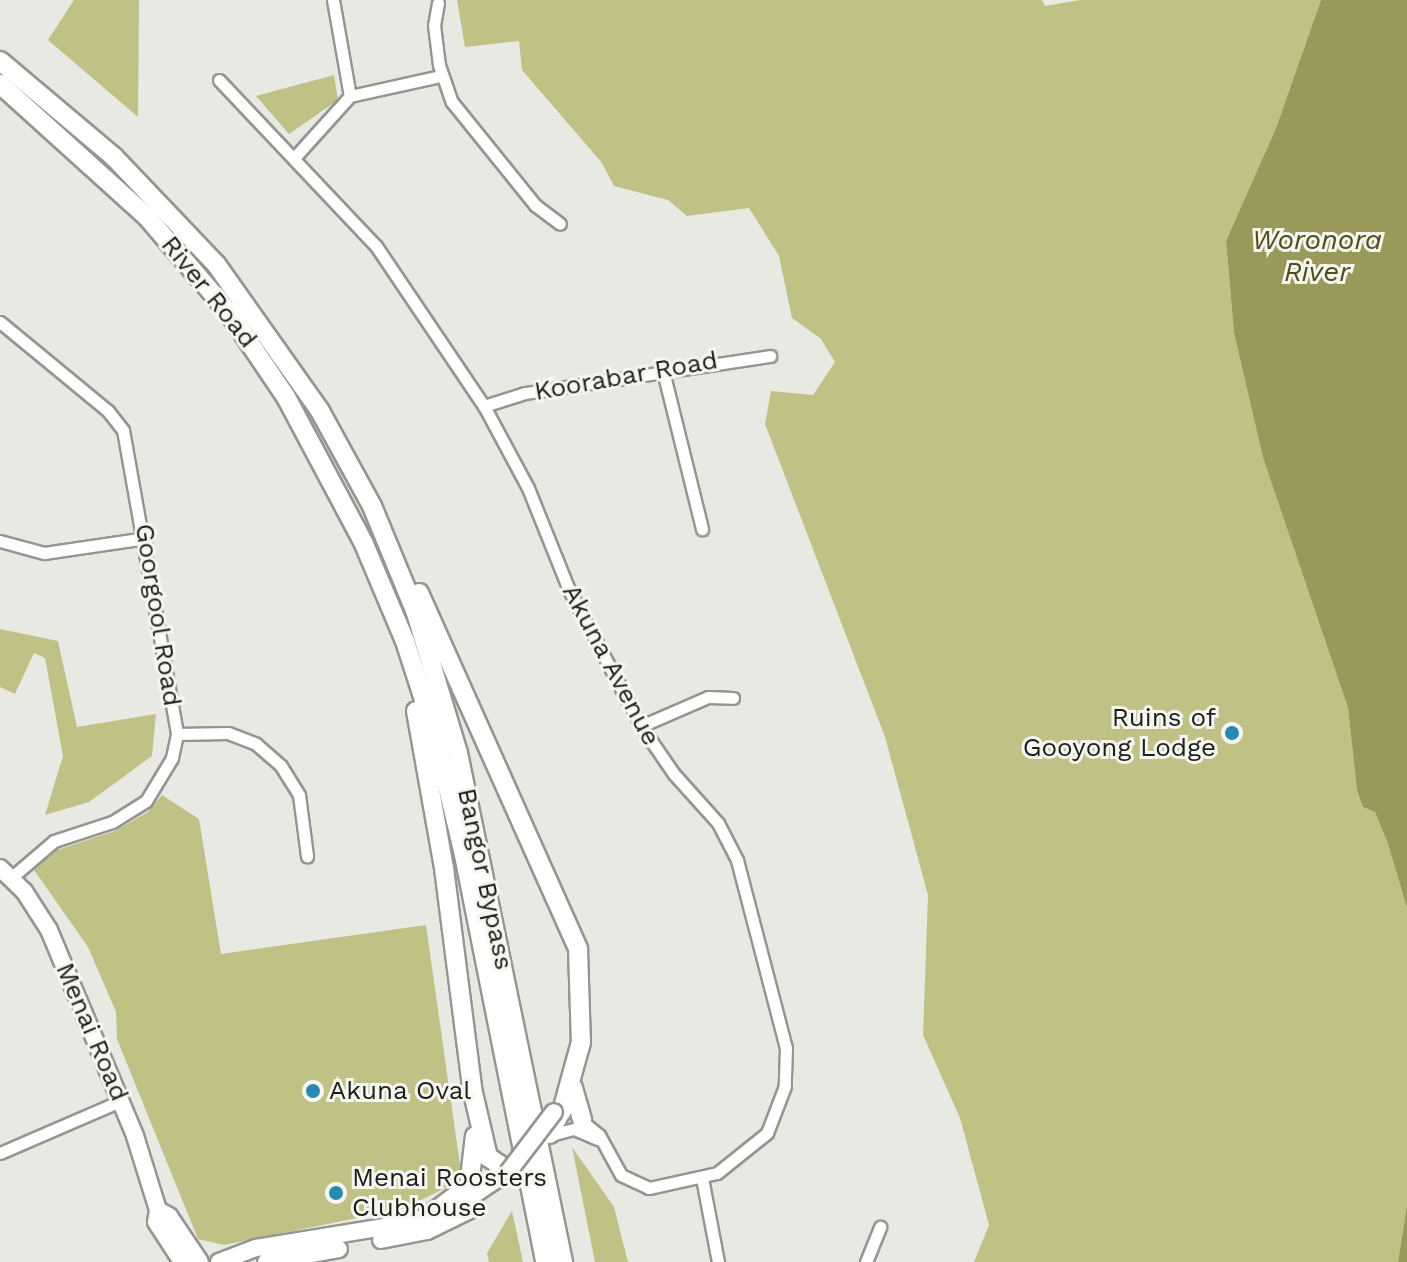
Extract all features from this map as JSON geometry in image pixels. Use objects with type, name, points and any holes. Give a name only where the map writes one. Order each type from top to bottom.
[{"type":"main road","name":"River Road","points":[[0,61],[113,156],[216,264],[320,411],[372,506]]},
{"type":"main road","name":"River Road","points":[[0,84],[147,217],[230,314],[286,397],[364,544]]},
{"type":"main road","points":[[372,506],[406,562],[573,934],[583,1003],[572,1100],[582,1120]]},
{"type":"main road","name":"Bangor Bypass","points":[[372,506],[416,613],[458,753],[563,1262]]},
{"type":"main road","points":[[364,544],[421,731],[473,1093],[486,1153],[511,1173]]},
{"type":"main road","name":"Bangor Bypass","points":[[364,544],[422,688],[445,773],[545,1262]]},
{"type":"main road","name":"Menai Road","points":[[6,872],[49,930],[120,1101],[158,1210],[156,1222],[182,1262]]},
{"type":"main road","points":[[266,1262],[427,1231],[468,1212],[511,1173],[557,1122],[574,1081]]},
{"type":"main road","points":[[426,1218],[459,1197],[472,1180],[473,1093]]},
{"type":"main road","points":[[219,1262],[256,1248],[347,1237],[426,1218],[467,1201],[511,1173],[557,1122]]},
{"type":"main road","name":"Menai Road","points":[[158,1210],[169,1216],[200,1262]]},
{"type":"street","points":[[333,0],[350,96]]},
{"type":"street","points":[[438,3],[434,25],[440,76],[464,120],[535,205],[560,224]]},
{"type":"street","points":[[294,158],[350,96],[440,76]]},
{"type":"street","name":"Akuna Avenue","points":[[219,80],[376,246],[484,406],[528,488],[569,590],[641,726],[674,774],[718,823],[737,860],[786,1048],[785,1086],[767,1133],[730,1166],[702,1178],[639,1187],[621,1175],[608,1152],[582,1120],[557,1122]]},
{"type":"street","name":"Goorgool Road","points":[[0,322],[108,411],[123,430],[146,538],[177,734],[172,758],[146,801],[112,822],[54,841],[6,872]]},
{"type":"street","name":"Koorabar Road","points":[[484,406],[525,393],[770,356]]},
{"type":"street","points":[[663,371],[702,529]]},
{"type":"street","points":[[0,541],[44,553],[146,538]]},
{"type":"street","points":[[641,726],[708,697],[733,698]]},
{"type":"street","points":[[177,734],[228,733],[256,744],[281,766],[299,795],[307,856]]},
{"type":"street","points":[[0,1153],[120,1101]]},
{"type":"street","name":"Akuna Avenue","points":[[557,1122],[590,1134],[608,1152]]},
{"type":"street","points":[[702,1178],[718,1262]]},
{"type":"street","points":[[866,1262],[880,1227]]},
{"type":"green space","points":[[74,0],[139,0],[138,117],[48,40]]},
{"type":"green space","points":[[457,0],[1042,0],[1045,6],[1080,0],[1321,0],[1276,128],[1226,241],[1234,333],[1263,458],[1348,708],[1357,790],[1363,807],[1375,812],[1407,908],[1407,1205],[1398,1262],[974,1262],[989,1225],[960,1118],[923,1035],[928,895],[885,737],[765,424],[771,391],[813,395],[835,362],[821,339],[792,318],[779,256],[749,208],[687,216],[668,200],[614,186],[602,163],[522,70],[519,41],[465,47]]},
{"type":"green space","points":[[334,75],[338,100],[289,134],[256,96]]},
{"type":"green space","points":[[0,629],[58,641],[77,727],[156,714],[152,756],[89,802],[45,815],[63,756],[45,658],[34,653],[15,694],[0,687]]},
{"type":"green space","points":[[162,795],[199,819],[221,954],[426,925],[461,1172],[445,1188],[406,1208],[224,1245],[198,1239],[117,1039],[116,1012],[88,947],[34,870],[57,850],[115,831],[148,812]]},
{"type":"green space","points":[[572,1147],[614,1207],[628,1262],[595,1262]]},
{"type":"green space","points":[[512,1211],[523,1262],[489,1262],[487,1253]]},
{"type":"water","name":"Woronora River","points":[[1321,0],[1407,0],[1407,908],[1375,812],[1363,807],[1357,790],[1348,708],[1263,458],[1234,333],[1226,241],[1276,128]]},
{"type":"water","points":[[1407,1205],[1407,1262],[1398,1262]]},
{"type":"place","name":"Ruins of Gooyong Lodge","points":[[1232,733]]},
{"type":"place","name":"Akuna Oval","points":[[313,1091]]},
{"type":"place","name":"Menai Roosters Clubhouse","points":[[336,1193]]}]
